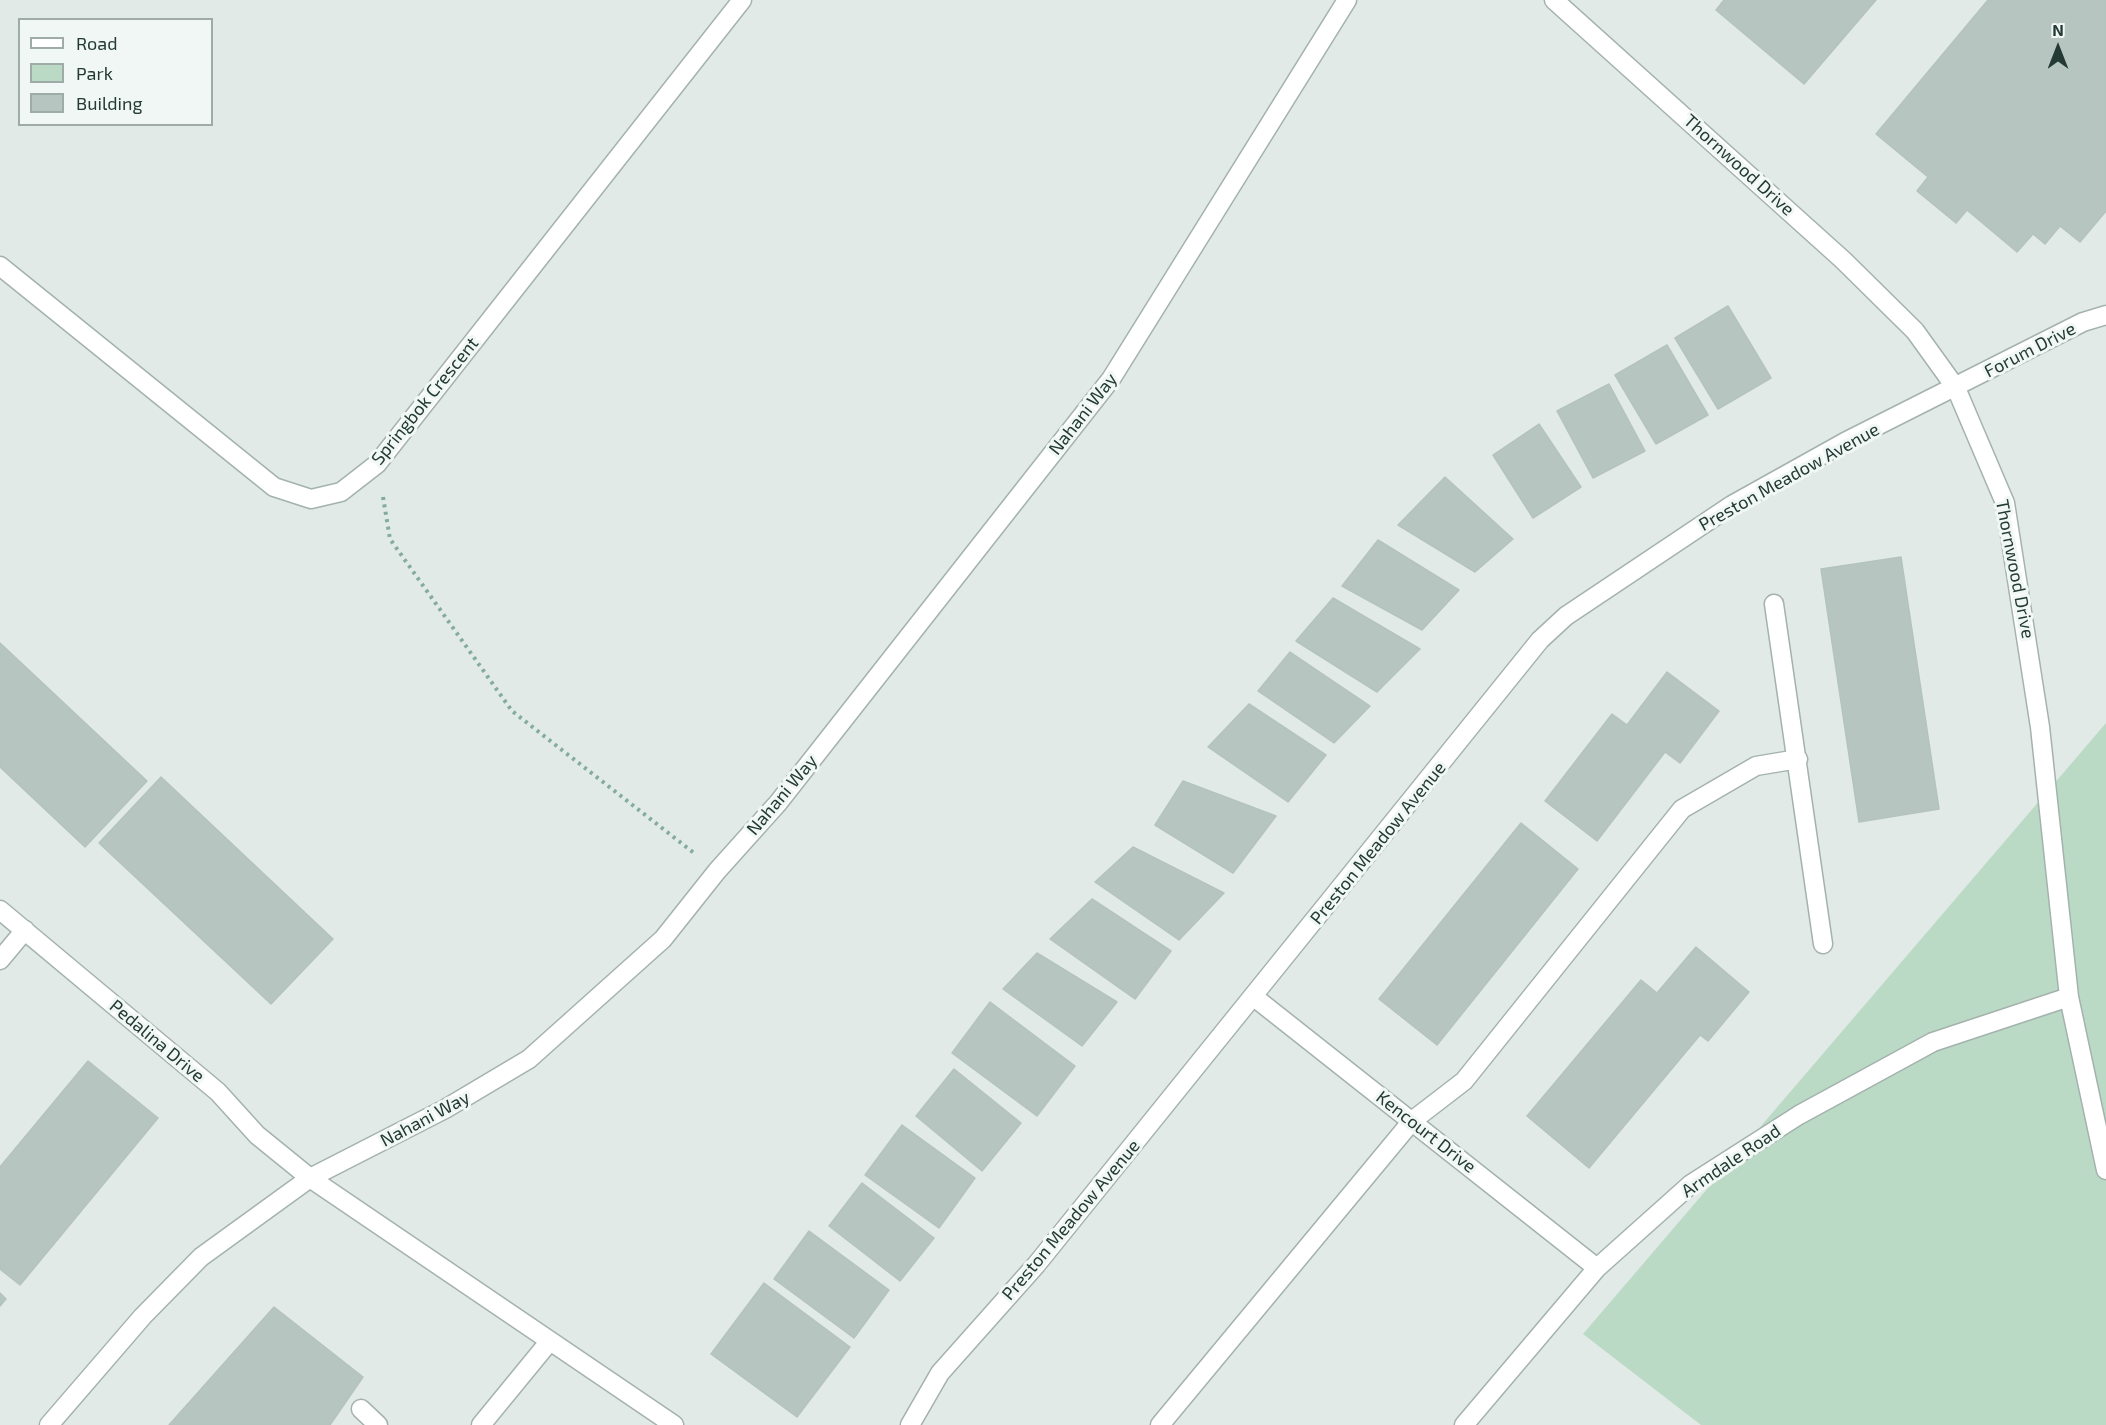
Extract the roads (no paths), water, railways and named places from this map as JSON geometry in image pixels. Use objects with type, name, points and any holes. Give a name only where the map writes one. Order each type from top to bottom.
[{"type":"street","name":"Springbok Crescent","points":[[0,267],[274,488],[311,500],[341,492],[377,464],[742,0]]},
{"type":"street","name":"Nahani Way","points":[[49,1425],[143,1316],[201,1257],[310,1178],[445,1109],[530,1059],[663,939],[717,871],[778,802],[1111,379],[1347,0]]},
{"type":"street","name":"Thornwood Drive","points":[[1554,0],[1843,260],[1914,331],[1956,388],[2005,503],[2040,727],[2068,997],[2106,1170]]},
{"type":"street","name":"Forum Drive","points":[[1956,388],[2083,322],[2106,315]]},
{"type":"street","name":"Preston Meadow Avenue","points":[[910,1425],[940,1373],[1036,1265],[1540,640],[1566,616],[1732,505],[1845,442],[1956,388]]},
{"type":"street","points":[[1774,604],[1824,944]]},
{"type":"street","points":[[1160,1425],[1412,1121],[1464,1081],[1682,810],[1756,766],[1798,759]]},
{"type":"street","name":"Pedalina Drive","points":[[0,910],[218,1092],[257,1135],[310,1178],[674,1425]]},
{"type":"street","points":[[0,960],[25,930]]},
{"type":"street","name":"Kencourt Drive","points":[[1254,997],[1597,1268]]},
{"type":"street","name":"Armdale Road","points":[[1464,1425],[1597,1268],[1691,1184],[1799,1115],[1933,1042],[2068,997]]},
{"type":"street","points":[[481,1425],[549,1342]]},
{"type":"street","points":[[361,1409],[378,1425]]}]
